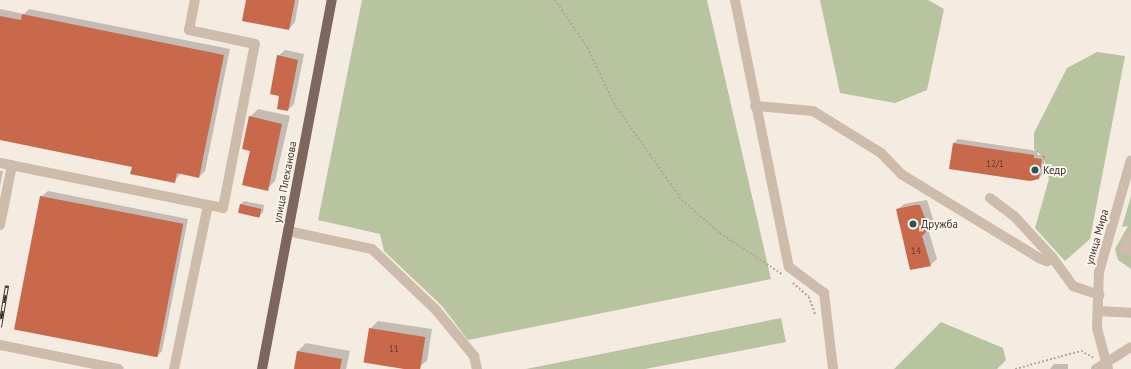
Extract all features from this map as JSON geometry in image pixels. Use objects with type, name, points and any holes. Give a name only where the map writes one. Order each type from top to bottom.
[{"type":"main road","name":"улица Плеханова","points":[[262,369],[332,0]]},
{"type":"street","points":[[0,163],[223,208],[255,44],[189,30],[195,0]]},
{"type":"street","points":[[735,0],[755,106],[789,267],[824,293],[833,369]]},
{"type":"street","points":[[755,106],[813,111],[881,153],[901,174],[1040,258],[1048,261],[1052,257]]},
{"type":"street","name":"улица Мира","points":[[1107,367],[1098,328],[1099,272],[1131,160]]},
{"type":"street","points":[[0,225],[12,166]]},
{"type":"street","points":[[990,198],[1014,216],[1052,257],[1073,286],[1099,295]]},
{"type":"street","points":[[174,369],[208,205]]},
{"type":"street","points":[[288,231],[372,249],[436,310],[474,356],[476,369]]},
{"type":"street","points":[[1131,237],[1124,249],[1131,251]]},
{"type":"street","points":[[1098,311],[1131,313]]},
{"type":"street","points":[[0,345],[119,369]]},
{"type":"street","points":[[1096,369],[1107,367],[1131,347]]},
{"type":"path","points":[[555,0],[588,48],[615,105],[682,200],[720,233],[783,274],[809,297],[817,318]]},
{"type":"path","points":[[1015,369],[1081,351],[1107,367]]},
{"type":"green space","points":[[362,0],[707,0],[771,279],[468,340],[442,306],[384,251],[380,234],[318,220]]},
{"type":"green space","points":[[820,0],[928,0],[944,9],[927,90],[895,103],[840,93]]},
{"type":"green space","points":[[1097,52],[1125,56],[1090,239],[1065,261],[1035,228],[1049,179],[1044,158],[1034,149],[1034,133],[1067,68]]},
{"type":"green space","points":[[1131,196],[1131,269],[1118,260],[1115,249],[1128,226],[1122,227]]},
{"type":"green space","points":[[781,318],[786,342],[645,369],[526,369]]},
{"type":"green space","points":[[941,322],[1003,348],[1006,360],[997,369],[894,369]]},
{"type":"building","points":[[246,0],[295,0],[289,30],[242,21]]},
{"type":"building","points":[[22,14],[224,55],[199,178],[177,173],[175,183],[130,174],[132,167],[0,140],[0,16],[21,20]]},
{"type":"building","points":[[277,55],[298,60],[288,111],[277,109],[279,96],[270,94]]},
{"type":"building","points":[[249,116],[282,124],[268,191],[242,185],[250,151],[242,149]]},
{"type":"building","points":[[953,143],[1034,155],[1034,158],[1042,159],[1039,179],[1030,181],[949,169]]},
{"type":"building","points":[[40,196],[183,224],[157,357],[14,330]]},
{"type":"building","points":[[240,204],[261,209],[259,218],[238,213]]},
{"type":"building","points":[[920,205],[929,229],[922,236],[931,266],[910,270],[896,209]]},
{"type":"building","points":[[369,328],[425,337],[420,369],[404,369],[364,363]]},
{"type":"building","points":[[297,351],[342,359],[340,369],[294,369]]},
{"type":"railway","points":[[0,327],[7,286]]},
{"type":"place","name":"Кедр","points":[[1035,170]]},
{"type":"place","name":"Дружба","points":[[913,224]]}]
